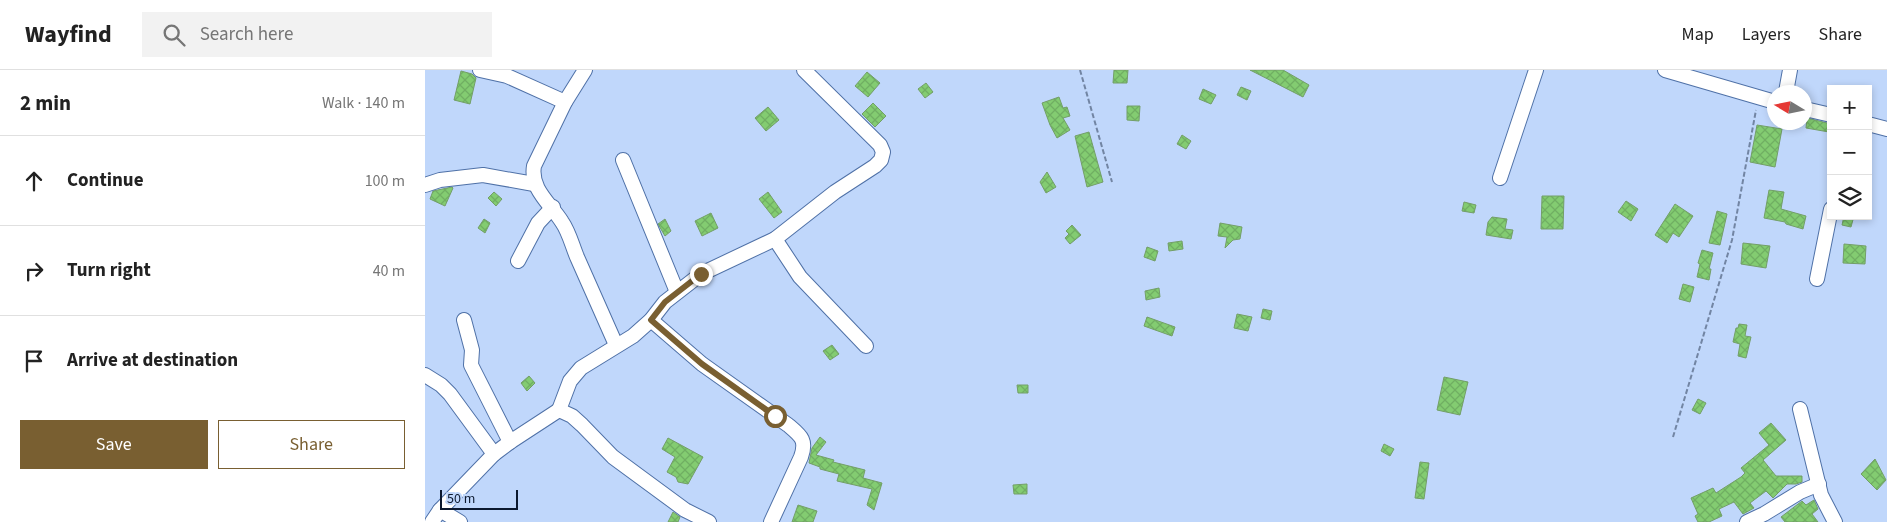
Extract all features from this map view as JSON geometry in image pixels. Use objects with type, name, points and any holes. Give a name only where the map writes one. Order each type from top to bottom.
[{"type":"street","points":[[480,70],[507,76],[565,102]]},
{"type":"street","points":[[585,70],[565,102],[533,166],[532,175],[534,184],[553,207],[566,228],[616,345]]},
{"type":"street","points":[[432,522],[439,510],[494,454],[509,442],[559,410],[571,381],[581,368],[633,336],[677,292],[715,267],[775,239],[835,192],[881,160],[883,152],[880,145],[805,70]]},
{"type":"street","points":[[1500,178],[1536,70]]},
{"type":"street","points":[[1665,70],[1767,100]]},
{"type":"street","points":[[1787,85],[1790,70]]},
{"type":"street","points":[[1812,111],[1827,114]]},
{"type":"street","points":[[1872,125],[1887,129]]},
{"type":"street","points":[[623,160],[677,292]]},
{"type":"street","points":[[425,185],[440,180],[483,175],[534,184]]},
{"type":"street","points":[[518,261],[538,223],[553,207]]},
{"type":"street","points":[[1817,279],[1829,220]]},
{"type":"street","points":[[775,239],[799,277],[867,346]]},
{"type":"street","points":[[464,320],[472,350],[471,365],[509,442]]},
{"type":"street","points":[[651,320],[702,364],[775,416],[801,437],[804,442],[804,448],[771,522]]},
{"type":"street","points":[[425,375],[441,385],[450,394],[494,454]]},
{"type":"street","points":[[1800,409],[1821,495],[1835,522]]},
{"type":"street","points":[[559,410],[572,416],[613,457],[685,510],[709,522]]},
{"type":"street","points":[[1747,522],[1800,492],[1819,484]]},
{"type":"street","points":[[439,510],[460,522]]},
{"type":"path","points":[[1079,70],[1111,182]]},
{"type":"path","points":[[1673,437],[1732,240],[1758,98]]},
{"type":"building","points":[[1114,70],[1128,70],[1127,83],[1113,83]]},
{"type":"building","points":[[1250,70],[1283,70],[1309,85],[1303,97]]},
{"type":"building","points":[[461,71],[472,74],[476,78],[470,104],[454,100]]},
{"type":"building","points":[[867,72],[880,83],[868,97],[855,86]]},
{"type":"building","points":[[926,83],[933,92],[925,98],[918,89]]},
{"type":"building","points":[[1241,87],[1251,91],[1247,100],[1237,95]]},
{"type":"building","points":[[1203,89],[1216,95],[1211,104],[1199,99]]},
{"type":"building","points":[[1059,97],[1063,108],[1067,107],[1070,116],[1063,118],[1070,130],[1057,138],[1042,103]]},
{"type":"building","points":[[873,103],[886,116],[875,127],[862,114]]},
{"type":"building","points":[[1127,106],[1140,106],[1139,121],[1127,120]]},
{"type":"building","points":[[768,107],[779,120],[766,131],[755,118]]},
{"type":"building","points":[[1812,119],[1827,123],[1827,132],[1812,129]]},
{"type":"building","points":[[1757,125],[1767,127],[1767,130],[1782,130],[1775,167],[1750,162]]},
{"type":"building","points":[[1089,132],[1103,182],[1087,187],[1075,136]]},
{"type":"building","points":[[1182,135],[1191,141],[1186,149],[1177,144]]},
{"type":"building","points":[[1047,172],[1056,187],[1046,193],[1040,182]]},
{"type":"building","points":[[452,187],[445,206],[430,199],[433,191]]},
{"type":"building","points":[[1769,190],[1784,192],[1781,209],[1806,216],[1803,229],[1786,224],[1785,222],[1764,218]]},
{"type":"building","points":[[494,192],[502,199],[496,206],[488,198]]},
{"type":"building","points":[[768,192],[782,212],[774,218],[759,199]]},
{"type":"building","points":[[1542,196],[1564,196],[1563,229],[1541,229]]},
{"type":"building","points":[[1626,201],[1638,209],[1631,221],[1618,212]]},
{"type":"building","points":[[1464,202],[1476,205],[1474,213],[1462,211]]},
{"type":"building","points":[[1675,204],[1693,216],[1679,237],[1673,233],[1667,243],[1655,235]]},
{"type":"building","points":[[1717,211],[1727,214],[1720,245],[1709,243]]},
{"type":"building","points":[[711,213],[718,228],[702,236],[695,221]]},
{"type":"building","points":[[1492,217],[1507,219],[1505,229],[1513,230],[1511,239],[1486,235],[1488,222]]},
{"type":"building","points":[[484,219],[490,223],[485,233],[478,228]]},
{"type":"building","points":[[665,219],[671,231],[665,236],[658,224]]},
{"type":"building","points":[[1843,220],[1853,220],[1851,227],[1842,225]]},
{"type":"building","points":[[1220,223],[1242,227],[1240,239],[1233,240],[1225,248],[1227,237],[1218,236]]},
{"type":"building","points":[[1072,225],[1081,235],[1070,244],[1065,238],[1069,234],[1066,231]]},
{"type":"building","points":[[1182,241],[1183,249],[1169,251],[1168,243]]},
{"type":"building","points":[[1743,243],[1770,246],[1766,268],[1741,264]]},
{"type":"building","points":[[1844,244],[1866,246],[1865,264],[1843,263]]},
{"type":"building","points":[[1147,247],[1158,251],[1155,261],[1144,257]]},
{"type":"building","points":[[1702,250],[1713,253],[1709,269],[1711,269],[1709,280],[1697,277],[1700,264],[1698,263]]},
{"type":"building","points":[[1683,284],[1694,287],[1690,302],[1679,299]]},
{"type":"building","points":[[1159,288],[1160,297],[1146,300],[1145,291]]},
{"type":"building","points":[[1263,309],[1272,311],[1270,320],[1261,318]]},
{"type":"building","points":[[1237,314],[1252,317],[1248,331],[1234,328]]},
{"type":"building","points":[[1147,317],[1175,327],[1172,336],[1144,326]]},
{"type":"building","points":[[1739,324],[1747,325],[1745,336],[1751,337],[1746,358],[1738,356],[1740,344],[1733,342],[1736,328],[1738,328]]},
{"type":"building","points":[[832,345],[839,354],[830,360],[823,351]]},
{"type":"building","points":[[529,376],[535,383],[527,391],[521,383]]},
{"type":"building","points":[[1444,377],[1468,382],[1460,415],[1437,410]]},
{"type":"building","points":[[1017,385],[1028,385],[1028,393],[1018,393]]},
{"type":"building","points":[[1698,399],[1706,403],[1700,414],[1692,410]]},
{"type":"building","points":[[1771,423],[1786,440],[1763,460],[1776,476],[1802,476],[1802,482],[1787,484],[1773,498],[1766,491],[1750,503],[1754,508],[1743,514],[1734,502],[1719,509],[1722,516],[1709,522],[1698,522],[1695,516],[1698,514],[1691,498],[1713,488],[1716,493],[1741,477],[1745,473],[1741,468],[1769,445],[1759,433]]},
{"type":"building","points":[[820,437],[826,442],[816,455],[834,460],[833,462],[865,470],[863,478],[882,483],[874,510],[867,505],[872,489],[837,481],[839,474],[820,469],[820,467],[809,463],[812,448]]},
{"type":"building","points":[[668,438],[703,457],[688,484],[678,482],[676,477],[667,472],[675,457],[662,449]]},
{"type":"building","points":[[1384,444],[1394,449],[1390,456],[1381,451]]},
{"type":"building","points":[[1875,459],[1886,480],[1877,490],[1861,474]]},
{"type":"building","points":[[1420,462],[1429,463],[1424,499],[1415,498]]},
{"type":"building","points":[[1027,484],[1027,494],[1014,494],[1013,485]]},
{"type":"building","points":[[1814,500],[1818,509],[1812,514],[1818,522],[1785,522],[1781,517],[1802,501],[1806,505]]},
{"type":"building","points":[[798,505],[817,511],[813,522],[792,522]]},
{"type":"building","points":[[673,512],[680,517],[678,522],[668,522]]},
{"type":"route","points":[[701,274],[665,302],[651,320],[702,364],[775,416]]}]
